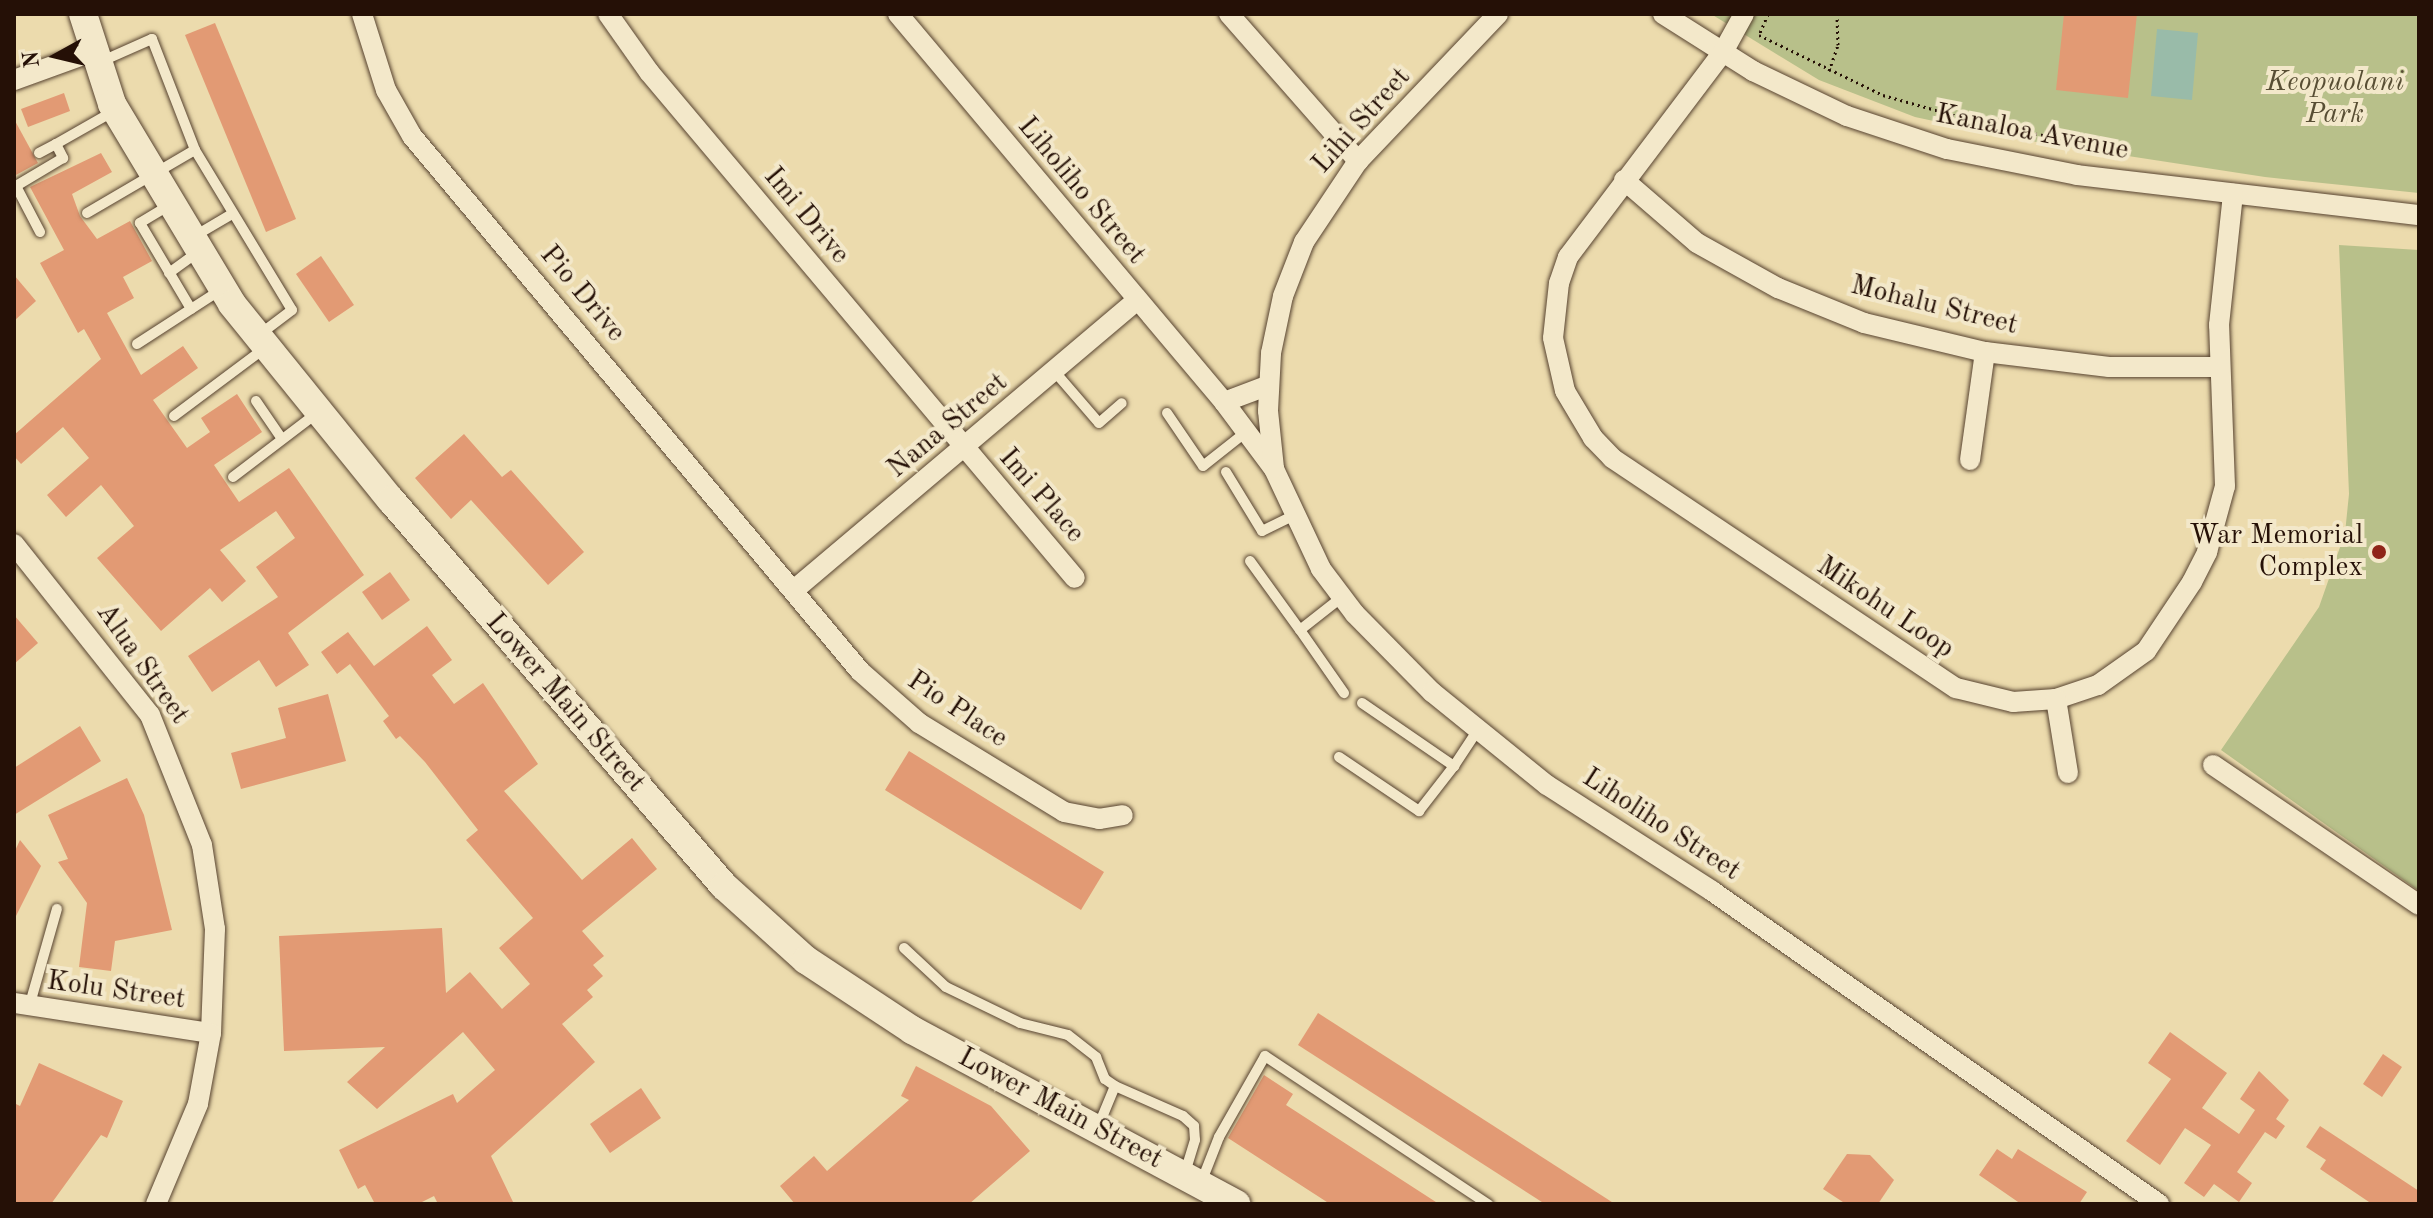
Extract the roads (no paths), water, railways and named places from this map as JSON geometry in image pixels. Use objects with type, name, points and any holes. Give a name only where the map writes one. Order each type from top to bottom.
[{"type":"street","name":"Lower Main Street","points":[[83,14],[115,110],[222,289],[318,412],[724,886],[852,993],[1236,1204]]},
{"type":"street","name":"Pio Drive","points":[[362,14],[386,90],[412,136],[794,590]]},
{"type":"street","name":"Imi Drive","points":[[608,14],[649,72],[965,451]]},
{"type":"street","name":"Liholiho Street","points":[[898,14],[1136,301],[1224,402],[1274,469],[1293,516],[1342,597],[1477,731],[2159,1204]]},
{"type":"street","points":[[1229,14],[1358,161]]},
{"type":"street","name":"Lihi Street","points":[[1274,469],[1269,385],[1283,296],[1299,255],[1358,161],[1498,14]]},
{"type":"street","name":"Kanaloa Avenue","points":[[1663,14],[1723,52],[1847,116],[1947,149],[2077,175],[2419,215]]},
{"type":"street","name":"Mikohu Loop","points":[[1744,14],[1723,52],[1568,257],[1554,310],[1555,351],[1565,391],[1593,438],[1612,458],[1930,674],[1984,698],[2056,699],[2098,685],[2146,651],[2207,552],[2225,486],[2220,367],[2222,283],[2233,194]]},
{"type":"street","points":[[14,80],[96,57]]},
{"type":"street","name":"Mohalu Street","points":[[1624,180],[1697,243],[1778,288],[1864,323],[1985,352],[2109,367],[2220,367]]},
{"type":"street","name":"Nana Street","points":[[794,590],[965,451],[1136,301]]},
{"type":"street","points":[[1970,460],[1985,352]]},
{"type":"street","points":[[1224,402],[1269,385]]},
{"type":"street","name":"Imi Place","points":[[965,451],[1075,578]]},
{"type":"street","name":"Alua Street","points":[[14,544],[134,691],[181,781],[200,836],[212,897],[211,1033],[198,1104],[156,1204]]},
{"type":"street","name":"Pio Place","points":[[794,590],[860,671],[919,723],[1064,812],[1099,819],[1123,815]]},
{"type":"street","points":[[2056,699],[2068,773]]},
{"type":"street","points":[[2213,765],[2419,905]]},
{"type":"street","name":"Kolu Street","points":[[22,1005],[211,1033]]},
{"type":"lane","points":[[96,57],[152,39],[195,150],[292,310],[262,341],[174,416]]},
{"type":"lane","points":[[39,153],[115,110]]},
{"type":"lane","points":[[40,232],[16,186],[63,158],[56,144]]},
{"type":"lane","points":[[87,213],[195,150]]},
{"type":"lane","points":[[169,205],[140,223],[191,309]]},
{"type":"lane","points":[[169,273],[194,246],[232,214]]},
{"type":"lane","points":[[137,344],[222,289]]},
{"type":"lane","points":[[1055,372],[1099,423],[1122,403]]},
{"type":"lane","points":[[256,401],[282,439]]},
{"type":"lane","points":[[233,477],[318,412]]},
{"type":"lane","points":[[1167,413],[1203,466],[1246,432]]},
{"type":"lane","points":[[1226,472],[1262,531],[1293,516]]},
{"type":"lane","points":[[1250,561],[1344,693]]},
{"type":"lane","points":[[1300,630],[1342,597]]},
{"type":"lane","points":[[1362,703],[1454,766]]},
{"type":"lane","points":[[1339,757],[1419,811],[1477,731]]},
{"type":"lane","points":[[22,1005],[57,909]]},
{"type":"lane","points":[[904,948],[946,987],[1020,1023],[1068,1035],[1096,1057],[1105,1079],[1183,1116],[1194,1126],[1192,1180]]},
{"type":"lane","points":[[1192,1180],[1265,1056],[1488,1204]]},
{"type":"lane","points":[[1098,1127],[1115,1086]]},
{"type":"place","name":"War Memorial Complex","points":[[2379,552]]},
{"type":"park label","name":"Keopuolani Park","points":[[2335,99]]}]
